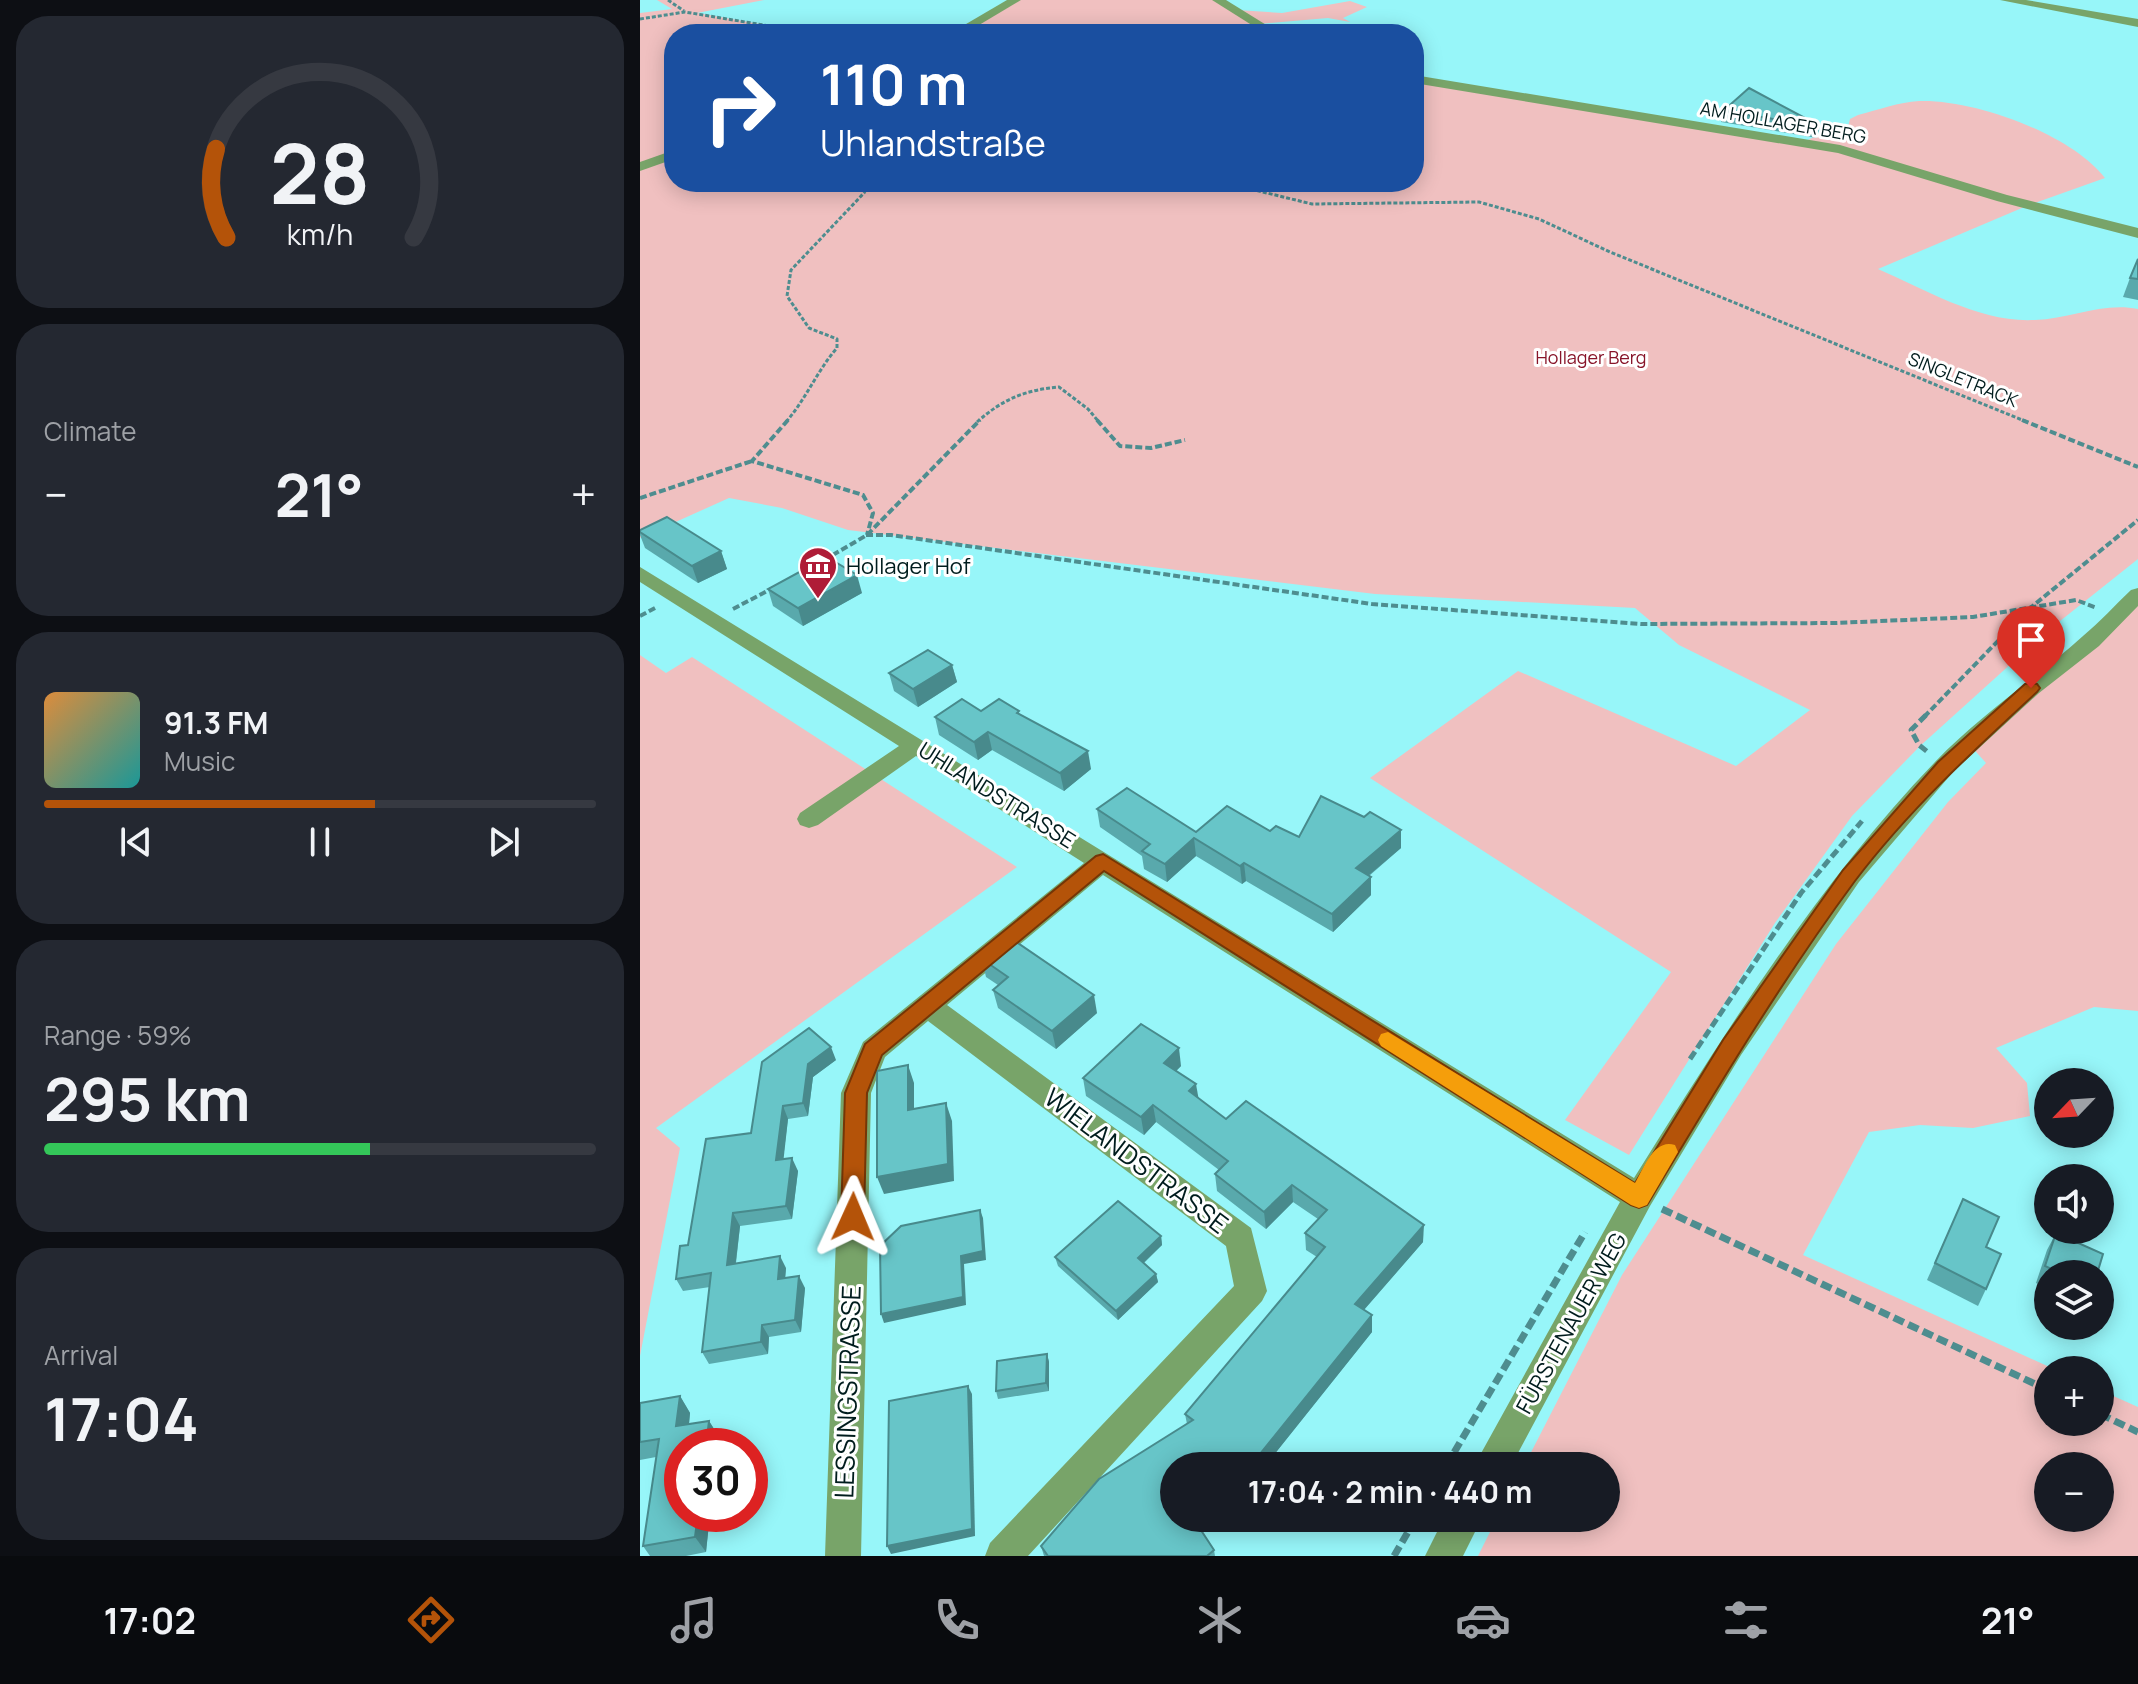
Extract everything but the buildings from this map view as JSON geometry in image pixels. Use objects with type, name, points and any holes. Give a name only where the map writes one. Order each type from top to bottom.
[{"type":"street","points":[[973,24],[1015,0]]},
{"type":"street","points":[[1218,0],[1258,24]]},
{"type":"street","points":[[2006,0],[2138,23]]},
{"type":"street","name":"AM HOLLAGER BERG","points":[[1424,81],[1840,149],[2002,198],[2138,233]]},
{"type":"street","points":[[640,167],[664,158]]},
{"type":"street","name":"UHLANDSTRASSE","points":[[640,573],[1639,1197]]},
{"type":"street","name":"FÜRSTENAUER WEG","points":[[1500,1452],[1639,1197],[1731,1047],[1850,875],[1945,766],[2117,616],[2138,594]]},
{"type":"street","points":[[809,819],[916,745]]},
{"type":"street","name":"LESSINGSTRASSE","points":[[843,1556],[856,1093],[873,1050],[1103,861]]},
{"type":"street","name":"WIELANDSTRASSE","points":[[929,1007],[1240,1238],[1251,1291],[1003,1556]]},
{"type":"street","points":[[1443,1556],[1456,1532]]},
{"type":"path","points":[[668,0],[685,12]]},
{"type":"path","points":[[640,19],[685,12],[758,24]]},
{"type":"path","points":[[640,498],[752,461],[806,399],[821,367],[837,348],[837,339],[809,328],[787,296],[791,270],[863,192]]},
{"type":"path","name":"SINGLETRACK","points":[[1263,192],[1312,204],[1479,202],[1539,219],[1610,252],[2138,467]]},
{"type":"path","points":[[820,563],[866,535],[931,467],[975,427],[1007,399],[1028,390],[1059,387],[1088,409],[1120,446],[1151,448],[1185,440]]},
{"type":"path","points":[[752,461],[863,495],[873,513],[866,535]]},
{"type":"path","points":[[1945,766],[1919,745],[1911,730],[2029,609],[2138,520]]},
{"type":"path","points":[[866,535],[891,535],[1372,604],[1641,624],[1973,617],[2076,600],[2117,616]]},
{"type":"path","points":[[714,619],[781,584]]},
{"type":"path","points":[[1639,1197],[1794,1273],[2034,1384]]},
{"type":"path","points":[[2114,1421],[2138,1432]]},
{"type":"path","points":[[1394,1556],[1408,1532]]},
{"type":"green space","name":"Hollager Berg","points":[[657,0],[764,0],[697,13],[760,24],[664,24],[664,192],[1424,192],[1424,81],[1802,143],[1820,134],[1848,127],[1850,119],[1858,115],[1919,101],[1966,106],[2020,122],[2069,147],[2105,178],[2029,205],[1878,269],[1954,304],[2014,320],[2048,319],[2099,309],[2138,309],[2138,559],[2045,633],[1920,746],[1852,816],[1775,923],[1629,1155],[1565,1120],[1671,972],[1370,778],[1518,671],[1736,766],[1810,710],[1679,645],[1635,608],[1375,594],[848,530],[782,508],[729,498],[640,538],[640,13],[672,9]]},
{"type":"green space","points":[[1015,0],[1218,0],[1237,10],[1282,13],[1350,1],[1367,7],[1343,18],[1350,22],[1328,18],[1259,24],[973,24]]},
{"type":"green space","points":[[2138,594],[2138,1011],[2094,1007],[1996,1048],[2027,1083],[2030,1116],[1973,1128],[1920,1125],[1869,1132],[1803,1255],[2034,1360],[2034,1436],[2114,1436],[2114,1396],[2138,1407],[2138,1556],[1478,1556],[1490,1532],[1620,1532],[1620,1452],[1531,1452],[1622,1275],[1836,944],[1948,802],[1986,763],[1969,744]]},
{"type":"green space","points":[[640,655],[666,673],[692,657],[1017,867],[656,1128],[680,1148],[640,1356]]},
{"type":"slow traffic","points":[[1388,1040],[1639,1197],[1667,1152]]},
{"type":"place","name":"Hollager Hof","points":[[818,600]]},
{"type":"route","points":[[853,1217],[856,1093],[873,1050],[1103,861],[1639,1197],[1731,1047],[1850,875],[1945,766],[2031,688]]}]
